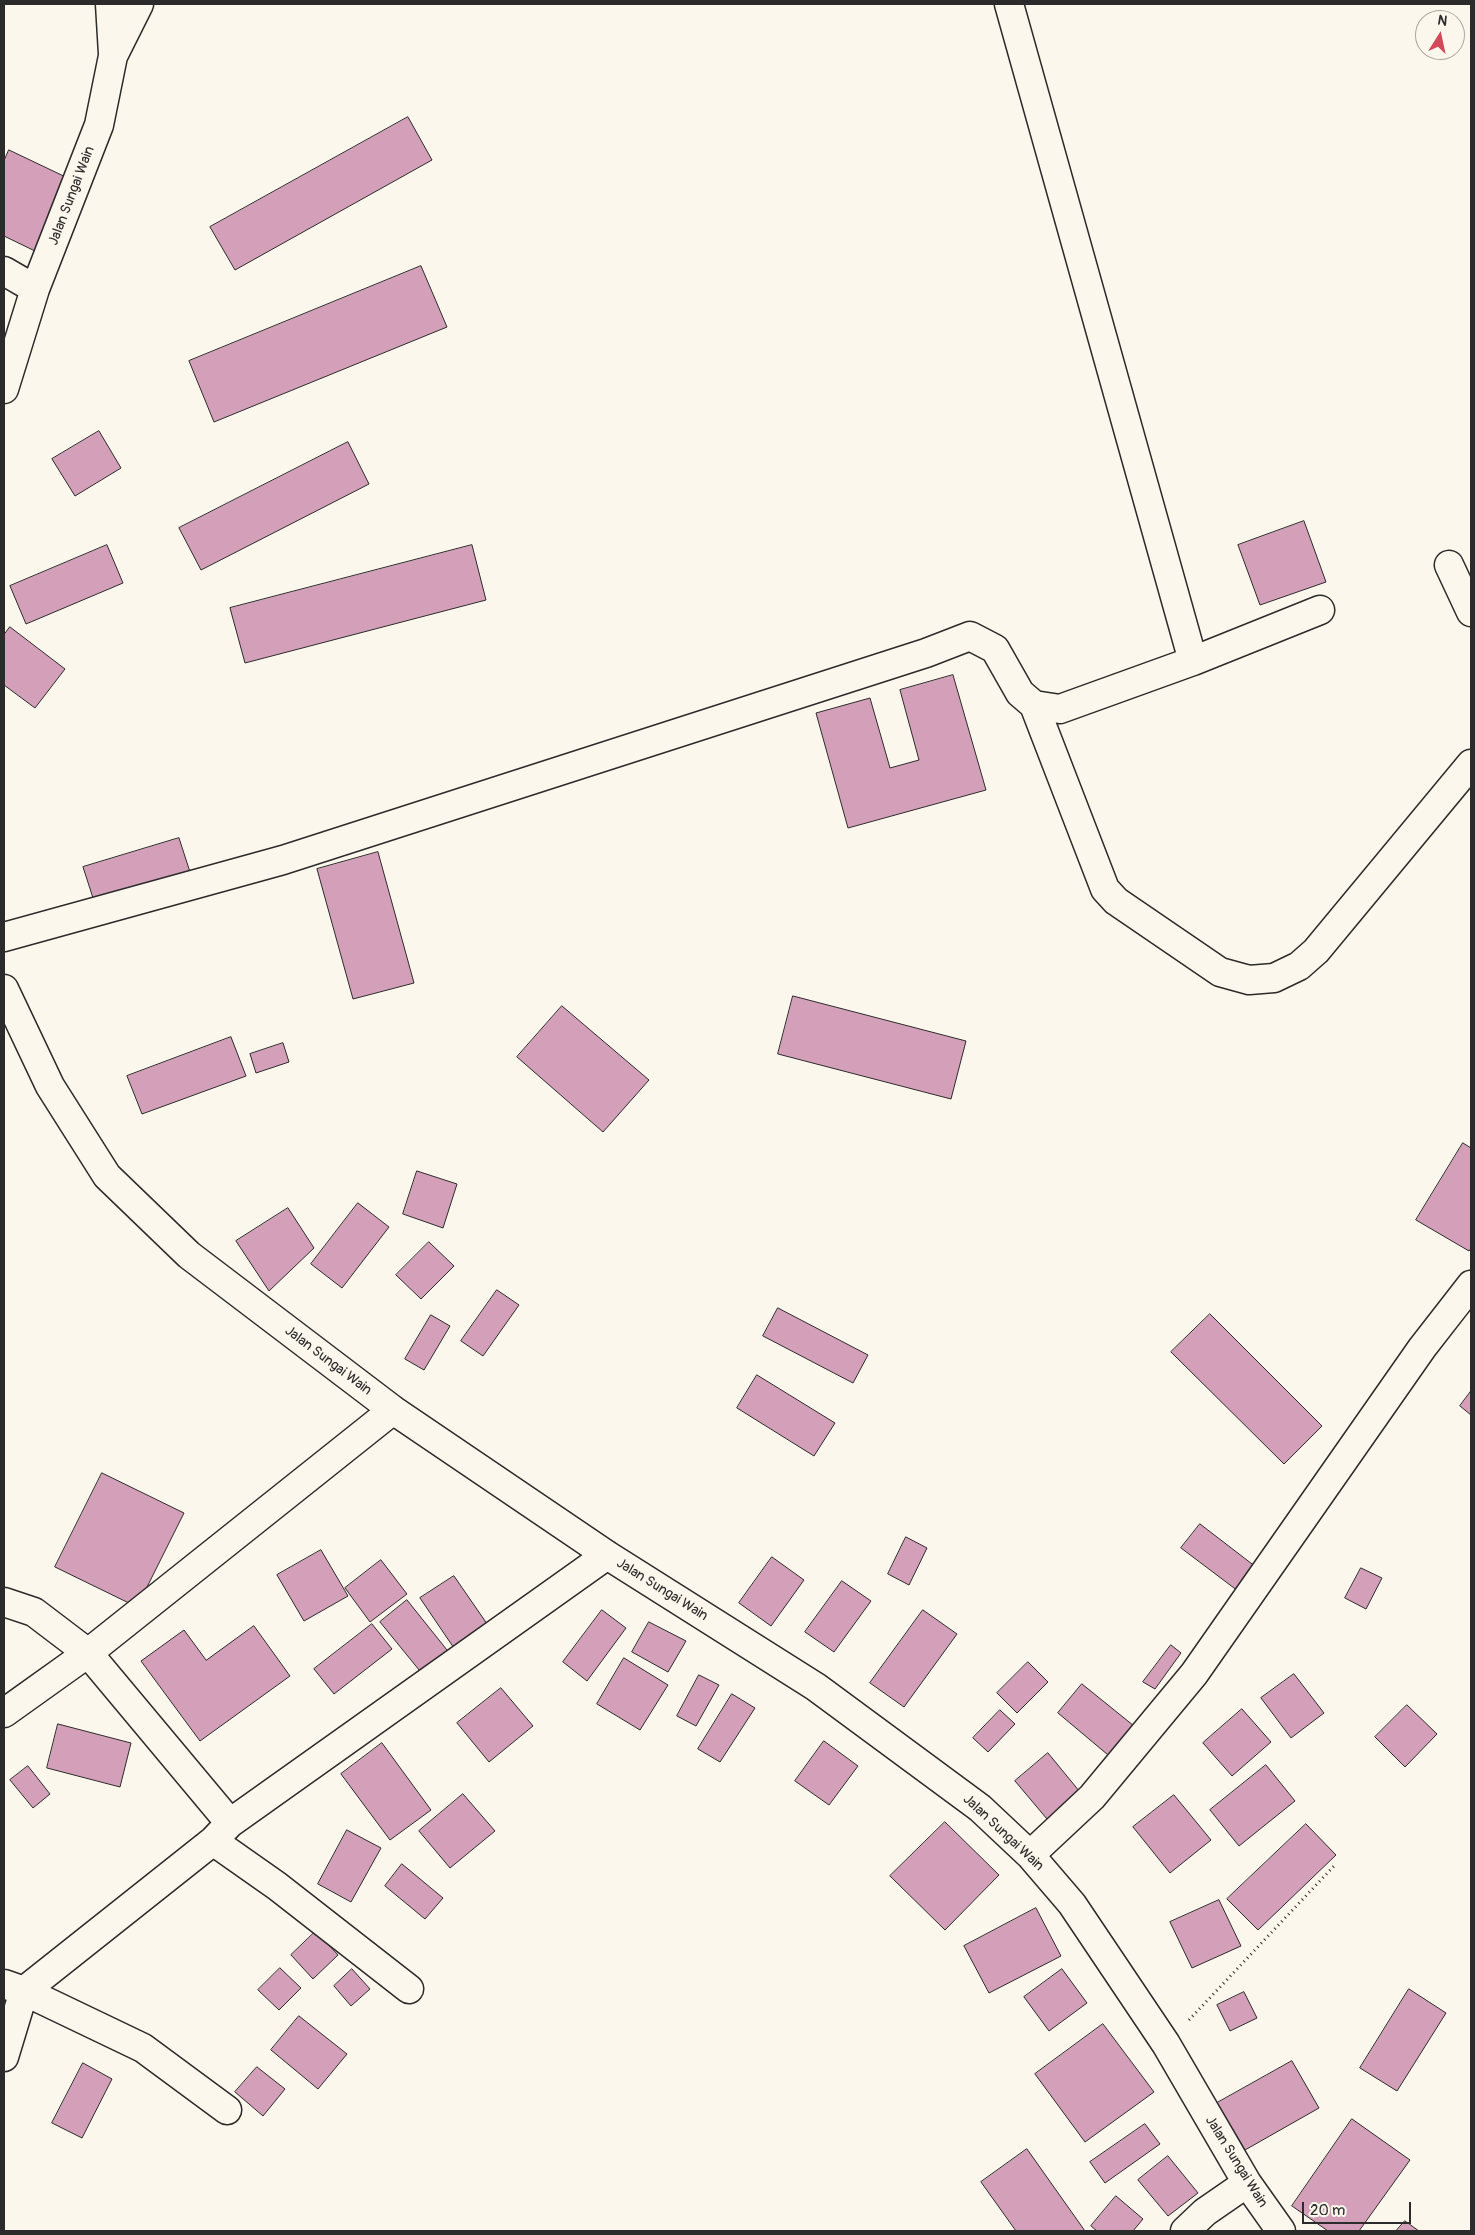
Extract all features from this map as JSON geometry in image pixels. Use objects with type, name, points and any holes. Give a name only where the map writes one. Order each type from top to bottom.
[{"type":"street","points":[[110,4],[113,56]]},
{"type":"street","name":"Jalan Sungai Wain","points":[[4,389],[35,289],[99,125],[113,56],[139,4]]},
{"type":"street","points":[[1009,4],[1193,661]]},
{"type":"street","points":[[4,271],[35,289]]},
{"type":"street","points":[[1449,565],[1471,612]]},
{"type":"street","points":[[1034,705],[1060,709],[1193,661],[1320,610]]},
{"type":"street","points":[[4,937],[283,860],[926,653],[970,636],[994,649],[1020,693],[1034,705],[1105,889],[1116,901],[1220,972],[1249,980],[1274,978],[1299,966],[1316,951],[1471,764]]},
{"type":"street","name":"Jalan Sungai Wain","points":[[4,989],[50,1086],[107,1176],[188,1255],[393,1410],[607,1555],[816,1687],[980,1808],[1030,1855],[1072,1904],[1166,2044],[1247,2183],[1281,2231]]},
{"type":"street","points":[[1030,1855],[1092,1797],[1194,1674],[1422,1348],[1471,1285]]},
{"type":"street","points":[[4,1713],[88,1653],[393,1410]]},
{"type":"street","points":[[4,2056],[14,1988],[221,1832],[607,1555]]},
{"type":"street","points":[[4,1602],[34,1612],[88,1653],[221,1832],[277,1886],[409,1989]]},
{"type":"street","points":[[14,1988],[143,2048],[227,2110]]},
{"type":"street","points":[[1185,2231],[1205,2212],[1247,2183]]},
{"type":"path","points":[[1166,2044],[1334,1866]]},
{"type":"building","points":[[408,117],[432,160],[235,270],[210,227]]},
{"type":"building","points":[[9,150],[72,180],[37,252],[4,236],[4,161]]},
{"type":"building","points":[[421,266],[447,327],[214,422],[189,361]]},
{"type":"building","points":[[99,431],[121,468],[75,496],[52,459]]},
{"type":"building","points":[[348,442],[369,484],[201,570],[179,528]]},
{"type":"building","points":[[1304,521],[1326,582],[1260,605],[1238,545]]},
{"type":"building","points":[[107,545],[123,583],[26,624],[10,586]]},
{"type":"building","points":[[472,545],[486,600],[245,663],[230,608]]},
{"type":"building","points":[[10,627],[65,669],[35,708],[4,685],[4,635]]},
{"type":"building","points":[[953,675],[986,790],[848,828],[816,713],[870,698],[890,768],[919,760],[900,690]]},
{"type":"building","points":[[179,838],[190,872],[94,901],[83,867]]},
{"type":"building","points":[[378,852],[414,983],[353,999],[317,869]]},
{"type":"building","points":[[793,996],[966,1041],[951,1099],[778,1054]]},
{"type":"building","points":[[562,1006],[649,1080],[603,1132],[517,1057]]},
{"type":"building","points":[[231,1037],[246,1076],[142,1114],[127,1076]]},
{"type":"building","points":[[283,1043],[289,1062],[256,1073],[250,1054]]},
{"type":"building","points":[[1463,1143],[1471,1148],[1471,1248],[1469,1251],[1416,1220]]},
{"type":"building","points":[[417,1171],[457,1184],[443,1228],[403,1214]]},
{"type":"building","points":[[358,1203],[389,1227],[342,1288],[311,1264]]},
{"type":"building","points":[[288,1208],[314,1248],[269,1291],[236,1241]]},
{"type":"building","points":[[429,1242],[454,1266],[421,1299],[396,1275]]},
{"type":"building","points":[[497,1290],[519,1305],[483,1356],[461,1341]]},
{"type":"building","points":[[778,1308],[868,1355],[853,1383],[763,1336]]},
{"type":"building","points":[[1210,1314],[1322,1426],[1284,1464],[1171,1352]]},
{"type":"building","points":[[431,1315],[450,1326],[424,1370],[405,1359]]},
{"type":"building","points":[[757,1375],[835,1423],[814,1456],[737,1408]]},
{"type":"building","points":[[1471,1391],[1471,1415],[1460,1406]]},
{"type":"building","points":[[102,1473],[184,1513],[137,1607],[55,1567]]},
{"type":"building","points":[[1200,1524],[1256,1567],[1238,1591],[1181,1548]]},
{"type":"building","points":[[906,1537],[927,1548],[909,1585],[888,1574]]},
{"type":"building","points":[[321,1550],[348,1596],[304,1621],[277,1575]]},
{"type":"building","points":[[772,1557],[804,1580],[771,1626],[739,1603]]},
{"type":"building","points":[[381,1560],[407,1594],[370,1622],[345,1588]]},
{"type":"building","points":[[1361,1568],[1382,1578],[1366,1609],[1345,1598]]},
{"type":"building","points":[[454,1576],[492,1631],[458,1654],[420,1598]]},
{"type":"building","points":[[842,1581],[871,1601],[834,1652],[805,1632]]},
{"type":"building","points":[[407,1600],[451,1655],[424,1676],[380,1622]]},
{"type":"building","points":[[602,1610],[626,1628],[587,1681],[563,1662]]},
{"type":"building","points":[[923,1610],[957,1634],[904,1707],[870,1683]]},
{"type":"building","points":[[649,1622],[686,1641],[668,1672],[632,1652]]},
{"type":"building","points":[[372,1624],[392,1649],[334,1694],[314,1669]]},
{"type":"building","points":[[254,1626],[290,1676],[200,1741],[141,1661],[184,1630],[206,1660]]},
{"type":"building","points":[[1171,1645],[1181,1653],[1155,1689],[1143,1682]]},
{"type":"building","points":[[624,1658],[668,1685],[640,1730],[597,1704]]},
{"type":"building","points":[[1028,1662],[1048,1682],[1017,1713],[997,1693]]},
{"type":"building","points":[[1294,1674],[1324,1713],[1291,1738],[1261,1698]]},
{"type":"building","points":[[699,1675],[719,1685],[696,1726],[677,1716]]},
{"type":"building","points":[[1082,1684],[1139,1730],[1114,1760],[1058,1713]]},
{"type":"building","points":[[501,1688],[533,1726],[489,1762],[457,1723]]},
{"type":"building","points":[[732,1694],[755,1708],[720,1762],[698,1749]]},
{"type":"building","points":[[1407,1705],[1437,1734],[1405,1767],[1375,1737]]},
{"type":"building","points":[[1242,1709],[1271,1742],[1232,1776],[1203,1743]]},
{"type":"building","points":[[1000,1710],[1015,1724],[988,1752],[973,1738]]},
{"type":"building","points":[[58,1724],[131,1743],[120,1787],[47,1768]]},
{"type":"building","points":[[824,1741],[858,1766],[829,1805],[795,1781]]},
{"type":"building","points":[[382,1743],[431,1810],[390,1840],[341,1774]]},
{"type":"building","points":[[1048,1753],[1080,1792],[1047,1819],[1015,1781]]},
{"type":"building","points":[[1266,1765],[1295,1801],[1239,1846],[1210,1810]]},
{"type":"building","points":[[28,1766],[50,1794],[33,1808],[10,1780]]},
{"type":"building","points":[[463,1794],[495,1831],[450,1868],[419,1831]]},
{"type":"building","points":[[1174,1795],[1211,1840],[1170,1873],[1133,1827]]},
{"type":"building","points":[[945,1822],[999,1875],[945,1930],[890,1876]]},
{"type":"building","points":[[1306,1824],[1336,1855],[1258,1930],[1227,1899]]},
{"type":"building","points":[[347,1830],[381,1848],[351,1902],[318,1884]]},
{"type":"building","points":[[402,1864],[443,1898],[425,1919],[385,1886]]},
{"type":"building","points":[[1219,1900],[1241,1946],[1192,1968],[1170,1922]]},
{"type":"building","points":[[1036,1908],[1061,1956],[989,1993],[964,1946]]},
{"type":"building","points":[[316,1931],[338,1955],[313,1979],[291,1955]]},
{"type":"building","points":[[280,1968],[301,1988],[279,2010],[258,1990]]},
{"type":"building","points":[[352,1969],[370,1989],[351,2006],[334,1986]]},
{"type":"building","points":[[1062,1969],[1087,2003],[1049,2031],[1024,1997]]},
{"type":"building","points":[[1409,1989],[1446,2013],[1397,2091],[1360,2068]]},
{"type":"building","points":[[1244,1992],[1257,2018],[1230,2031],[1217,2005]]},
{"type":"building","points":[[299,2016],[347,2054],[318,2089],[271,2050]]},
{"type":"building","points":[[1103,2024],[1154,2092],[1085,2142],[1035,2074]]},
{"type":"building","points":[[1292,2061],[1319,2108],[1245,2150],[1217,2103]]},
{"type":"building","points":[[83,2063],[112,2079],[82,2138],[52,2123]]},
{"type":"building","points":[[257,2067],[285,2089],[263,2116],[235,2092]]},
{"type":"building","points":[[1352,2119],[1410,2160],[1359,2231],[1328,2231],[1292,2206]]},
{"type":"building","points":[[1145,2124],[1160,2144],[1105,2183],[1090,2162]]},
{"type":"building","points":[[1027,2149],[1085,2231],[1016,2231],[981,2182]]},
{"type":"building","points":[[1168,2156],[1198,2193],[1168,2216],[1138,2180]]},
{"type":"building","points":[[1116,2196],[1143,2219],[1133,2231],[1097,2231],[1091,2226]]},
{"type":"building","points":[[1405,2221],[1419,2231],[1396,2231]]}]
